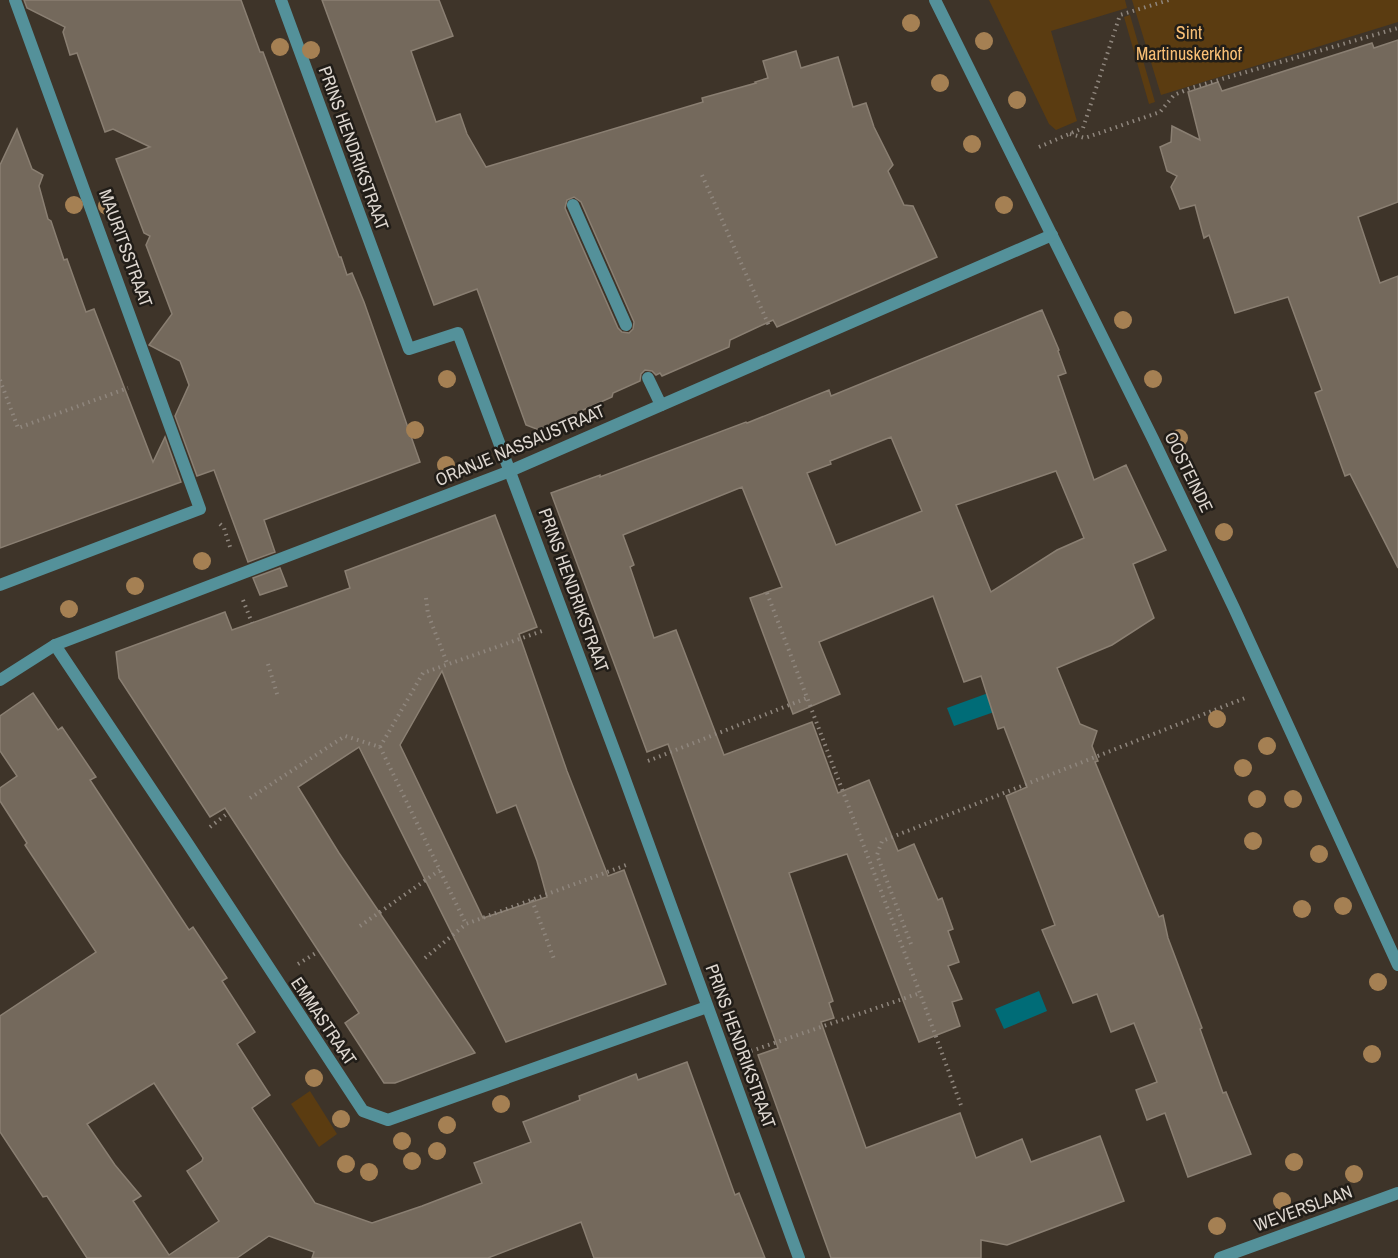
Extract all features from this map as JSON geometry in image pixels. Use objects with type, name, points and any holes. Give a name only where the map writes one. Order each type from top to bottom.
[{"type":"street","name":"MAURITSSTRAAT","points":[[15,0],[200,509]]},
{"type":"street","name":"PRINS HENDRIKSTRAAT","points":[[281,0],[409,349],[458,333],[622,771],[799,1258]]},
{"type":"street","name":"OOSTEINDE","points":[[935,0],[1158,450],[1398,965]]},
{"type":"street","points":[[573,205],[626,325]]},
{"type":"street","name":"ORANJE NASSAUSTRAAT","points":[[0,680],[56,645],[510,471],[1052,235]]},
{"type":"street","points":[[648,378],[661,405]]},
{"type":"street","points":[[0,585],[200,509]]},
{"type":"street","name":"EMMASTRAAT","points":[[56,645],[363,1111],[388,1120],[707,1007]]},
{"type":"street","name":"WEVERSLAAN","points":[[1220,1258],[1398,1193]]},
{"type":"path","points":[[1013,157],[1083,128],[1120,15],[1169,0]]},
{"type":"path","points":[[1070,134],[1085,138],[1160,112],[1174,95],[1191,88],[1398,28]]},
{"type":"path","points":[[702,175],[781,353]]},
{"type":"path","points":[[0,380],[18,428],[154,379]]},
{"type":"path","points":[[200,509],[224,528],[233,555],[234,576]]},
{"type":"path","points":[[767,593],[962,1108]]},
{"type":"path","points":[[426,597],[428,614],[447,663]]},
{"type":"path","points":[[380,747],[423,673],[567,622]]},
{"type":"path","points":[[268,664],[279,697]]},
{"type":"path","points":[[911,944],[877,855],[882,841],[1270,687]]},
{"type":"path","points":[[622,771],[807,698]]},
{"type":"path","points":[[250,798],[345,736],[380,747],[466,924]]},
{"type":"path","points":[[425,958],[466,924],[652,855]]},
{"type":"path","points":[[360,926],[440,870]]},
{"type":"path","points":[[532,900],[554,959]]},
{"type":"path","points":[[726,1059],[920,993]]},
{"type":"green space","points":[[989,0],[1125,0],[1127,8],[1051,31],[1077,121],[1056,130],[1049,124]]},
{"type":"green space","name":"Sint Martinuskerkhof","points":[[1132,0],[1398,0],[1398,22],[1161,95]]},
{"type":"green space","points":[[1130,15],[1155,102],[1149,104],[1124,17]]},
{"type":"green space","points":[[310,1091],[337,1134],[319,1147],[291,1104]]},
{"type":"water","points":[[991,692],[997,711],[954,726],[947,708]]},
{"type":"water","points":[[1039,991],[1047,1011],[1004,1029],[995,1009]]},
{"type":"building","points":[[24,0],[241,0],[260,52],[263,52],[339,257],[341,257],[347,275],[352,273],[364,302],[420,462],[264,520],[275,552],[248,562],[214,470],[197,476],[175,416],[189,385],[180,361],[149,345],[172,314],[146,245],[150,236],[144,233],[116,159],[150,147],[113,129],[105,132],[77,53],[70,55],[63,32],[65,27],[27,8]]},
{"type":"building","points":[[322,0],[439,0],[453,36],[411,51],[436,122],[460,114],[467,134],[486,167],[703,102],[702,98],[756,83],[768,78],[763,61],[796,51],[801,68],[838,57],[853,107],[866,103],[874,127],[893,165],[888,171],[904,205],[913,206],[937,257],[777,327],[773,320],[730,340],[729,347],[662,376],[660,373],[656,375],[652,371],[645,370],[641,374],[640,381],[613,393],[612,397],[539,430],[526,425],[477,289],[434,305]],"holes":[[[574,197],[581,202],[634,322],[633,329],[629,333],[622,332],[618,328],[565,208],[567,200]]]},
{"type":"building","points":[[1398,40],[1398,202],[1358,217],[1380,283],[1398,276],[1398,568],[1350,474],[1345,476],[1315,393],[1322,390],[1288,297],[1235,313],[1209,235],[1204,238],[1195,205],[1180,209],[1171,187],[1177,176],[1167,171],[1160,147],[1171,142],[1172,126],[1200,140],[1188,92],[1218,82],[1222,91],[1372,43],[1374,48]]},
{"type":"building","points":[[17,129],[32,169],[43,175],[39,186],[48,219],[51,221],[64,260],[67,259],[86,312],[94,309],[153,462],[165,437],[181,482],[0,548],[0,165]]},
{"type":"building","points":[[1042,310],[1059,350],[1066,373],[1058,376],[1094,480],[1126,465],[1166,550],[1133,564],[1154,618],[1112,645],[1057,668],[1080,724],[1097,731],[1092,746],[1098,761],[1095,762],[1159,917],[1163,915],[1168,938],[1202,1028],[1200,1029],[1223,1093],[1226,1092],[1251,1154],[1188,1177],[1165,1113],[1147,1120],[1136,1090],[1157,1082],[1134,1023],[1111,1032],[1097,994],[1073,1003],[1042,930],[1055,925],[1006,796],[1027,787],[1004,727],[998,729],[981,676],[964,682],[933,596],[819,642],[840,694],[793,714],[750,598],[782,587],[742,487],[623,535],[634,565],[630,567],[654,638],[676,630],[724,755],[812,722],[838,793],[869,780],[898,851],[914,844],[938,900],[942,898],[953,929],[948,931],[959,962],[948,966],[962,999],[952,1002],[960,1026],[919,1042],[847,854],[789,873],[833,1001],[829,1003],[834,1018],[821,1022],[866,1148],[960,1113],[976,1158],[1022,1139],[1031,1162],[1100,1136],[1124,1201],[1007,1245],[981,1240],[981,1258],[831,1258],[758,1055],[778,1048],[668,744],[647,752],[551,493],[747,423],[829,390],[831,396]],"holes":[[[891,437],[922,511],[836,545],[807,473],[831,464],[830,461]],[[1056,471],[1084,538],[1057,550],[991,592],[956,505]]]},
{"type":"building","points":[[495,515],[537,627],[519,634],[567,771],[608,876],[624,870],[666,984],[506,1042],[359,747],[298,787],[339,853],[475,1053],[395,1083],[384,1083],[345,1023],[359,1013],[225,808],[210,817],[119,678],[116,652],[225,612],[232,630],[350,588],[345,571]],"holes":[[[442,671],[497,813],[516,805],[537,861],[547,897],[483,918],[400,745]]]},
{"type":"building","points":[[280,568],[287,586],[260,595],[253,578]]},
{"type":"building","points":[[33,693],[58,730],[62,727],[96,777],[90,780],[189,930],[193,927],[227,978],[222,981],[255,1032],[237,1044],[270,1095],[252,1108],[315,1203],[372,1223],[422,1206],[482,1183],[474,1163],[531,1142],[523,1122],[580,1100],[579,1096],[636,1074],[638,1080],[687,1062],[735,1195],[739,1193],[765,1258],[594,1258],[581,1222],[488,1258],[312,1258],[314,1252],[269,1236],[237,1258],[87,1258],[47,1196],[43,1197],[0,1132],[0,1016],[96,952],[25,845],[27,843],[0,801],[0,788],[17,776],[0,751],[0,716]],"holes":[[[154,1083],[203,1158],[187,1171],[219,1221],[169,1255],[133,1201],[141,1196],[115,1165],[87,1124]]]}]
